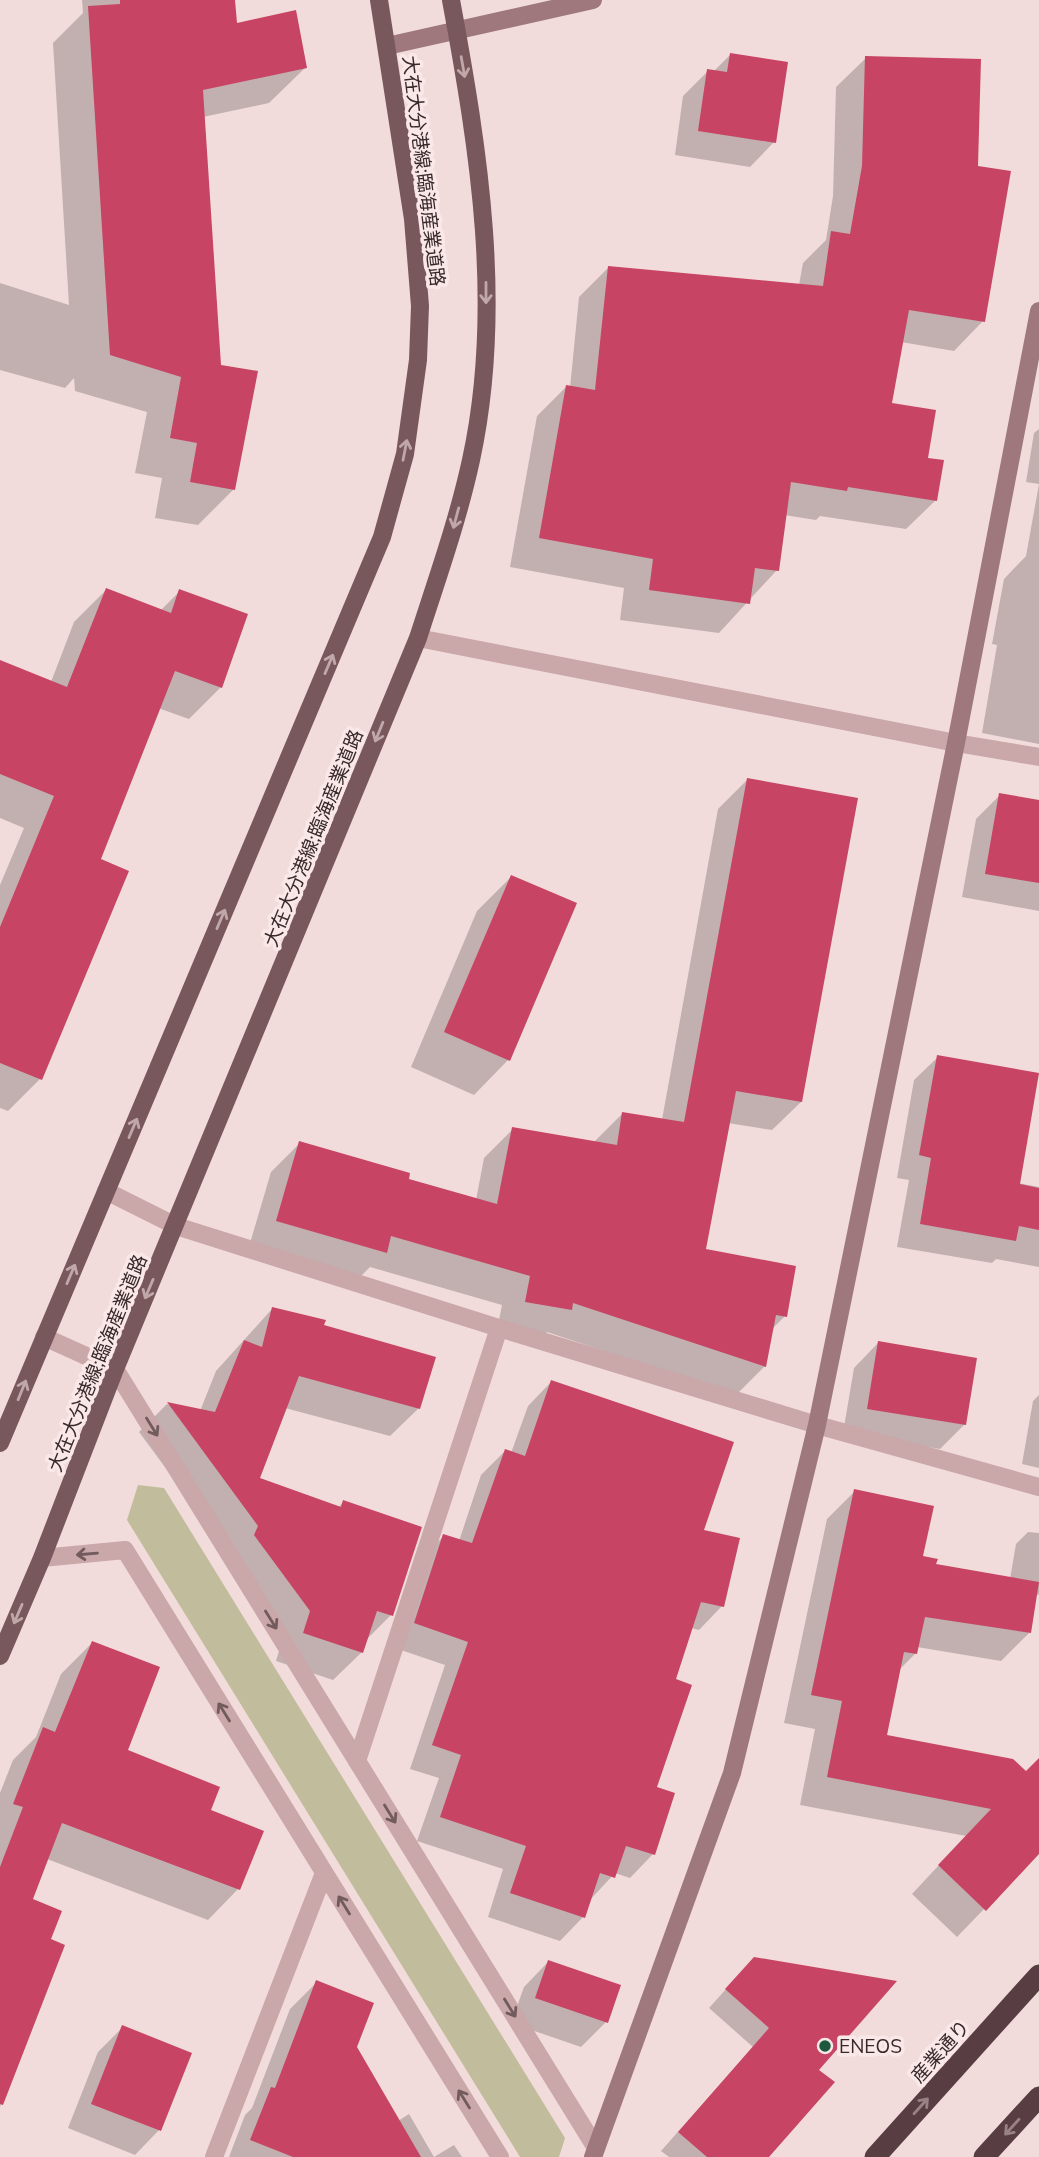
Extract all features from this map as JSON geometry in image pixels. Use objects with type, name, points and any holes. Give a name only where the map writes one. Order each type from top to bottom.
[{"type":"highway","name":"産業通り","points":[[875,2157],[1039,1975]]},
{"type":"highway","points":[[985,2157],[1039,2097]]},
{"type":"main road","name":"大在大分港線;臨海産業道路","points":[[0,1443],[382,537],[405,454],[418,360],[420,306],[413,219],[379,0]]},
{"type":"main road","name":"大在大分港線;臨海産業道路","points":[[0,1656],[42,1558],[115,1369],[418,638],[454,527],[471,459],[482,387],[487,297],[483,206],[471,111],[451,0]]},
{"type":"street","points":[[387,46],[593,0]]},
{"type":"street","points":[[594,2152],[732,1773],[817,1425],[956,743],[1039,311]]},
{"type":"street","points":[[418,638],[1039,757]]},
{"type":"street","points":[[106,1191],[176,1226],[817,1425],[1039,1487]]},
{"type":"street","points":[[358,1761],[499,1328]]},
{"type":"street","points":[[44,1337],[115,1369],[358,1761],[594,2152]]},
{"type":"street","points":[[42,1558],[125,1550],[499,2157]]},
{"type":"street","points":[[214,2157],[324,1873]]},
{"type":"shaded area","points":[[138,1485],[164,1488],[565,2138],[559,2157],[520,2157],[127,1520]]},
{"type":"building","points":[[120,0],[235,0],[237,23],[296,10],[307,68],[203,90],[221,365],[258,371],[235,490],[190,482],[197,443],[170,438],[181,377],[110,355],[88,6],[120,4]]},
{"type":"building","points":[[730,53],[788,62],[776,143],[698,131],[707,69],[727,72]]},
{"type":"building","points":[[865,56],[981,59],[978,166],[1011,171],[985,322],[909,310],[892,403],[936,410],[928,458],[944,460],[937,501],[848,487],[847,491],[791,482],[779,571],[755,568],[750,604],[649,590],[653,559],[539,538],[566,385],[595,390],[608,266],[823,286],[831,231],[850,234],[862,166]]},
{"type":"building","points":[[106,588],[171,613],[179,589],[248,614],[222,688],[175,671],[101,859],[129,871],[42,1080],[0,1063],[0,927],[54,796],[0,774],[0,660],[67,687]]},
{"type":"building","points":[[747,778],[858,798],[802,1102],[736,1091],[706,1249],[796,1266],[787,1317],[776,1315],[766,1367],[573,1303],[572,1310],[525,1302],[530,1276],[391,1236],[387,1253],[276,1221],[299,1141],[410,1173],[409,1179],[497,1204],[512,1127],[617,1145],[622,1112],[684,1122]]},
{"type":"building","points":[[999,793],[1039,800],[1039,883],[985,874]]},
{"type":"building","points":[[511,875],[577,903],[510,1061],[444,1032]]},
{"type":"building","points":[[937,1055],[1039,1073],[1020,1184],[1039,1188],[1039,1230],[1019,1226],[1016,1241],[920,1224],[931,1158],[919,1155]]},
{"type":"building","points":[[272,1307],[326,1320],[324,1325],[436,1357],[420,1409],[299,1376],[260,1478],[341,1507],[343,1500],[422,1527],[393,1616],[377,1611],[363,1653],[303,1633],[310,1611],[254,1535],[258,1526],[167,1402],[215,1412],[244,1340],[262,1347]]},
{"type":"building","points":[[878,1341],[977,1358],[966,1425],[867,1409]]},
{"type":"building","points":[[551,1380],[734,1442],[704,1530],[740,1538],[724,1607],[701,1602],[676,1679],[692,1685],[657,1787],[675,1793],[655,1855],[626,1846],[615,1878],[600,1873],[585,1918],[510,1893],[526,1846],[440,1817],[461,1755],[432,1745],[468,1642],[414,1623],[443,1534],[472,1543],[505,1449],[525,1456]]},
{"type":"building","points":[[854,1489],[934,1506],[923,1556],[938,1559],[936,1564],[1039,1582],[1031,1633],[925,1617],[917,1654],[904,1652],[887,1735],[1013,1759],[1026,1771],[1039,1758],[1039,1854],[986,1911],[938,1865],[991,1809],[827,1777],[842,1701],[811,1695]]},
{"type":"building","points":[[92,1641],[160,1667],[128,1750],[220,1787],[211,1810],[264,1831],[240,1890],[62,1823],[33,1899],[62,1911],[51,1939],[65,1945],[3,2105],[0,2104],[0,1867],[23,1807],[13,1804],[43,1727],[55,1732]]},
{"type":"building","points":[[754,1957],[897,1981],[819,2070],[835,2082],[769,2157],[707,2157],[678,2132],[769,2028],[725,1989]]},
{"type":"building","points":[[548,1960],[621,1985],[608,2023],[535,1998]]},
{"type":"building","points":[[316,1980],[374,2003],[357,2047],[421,2157],[293,2157],[250,2140],[271,2087],[275,2088]]},
{"type":"building","points":[[122,2025],[192,2053],[161,2131],[91,2104]]},
{"type":"place","name":"ENEOS","points":[[825,2046]]}]
